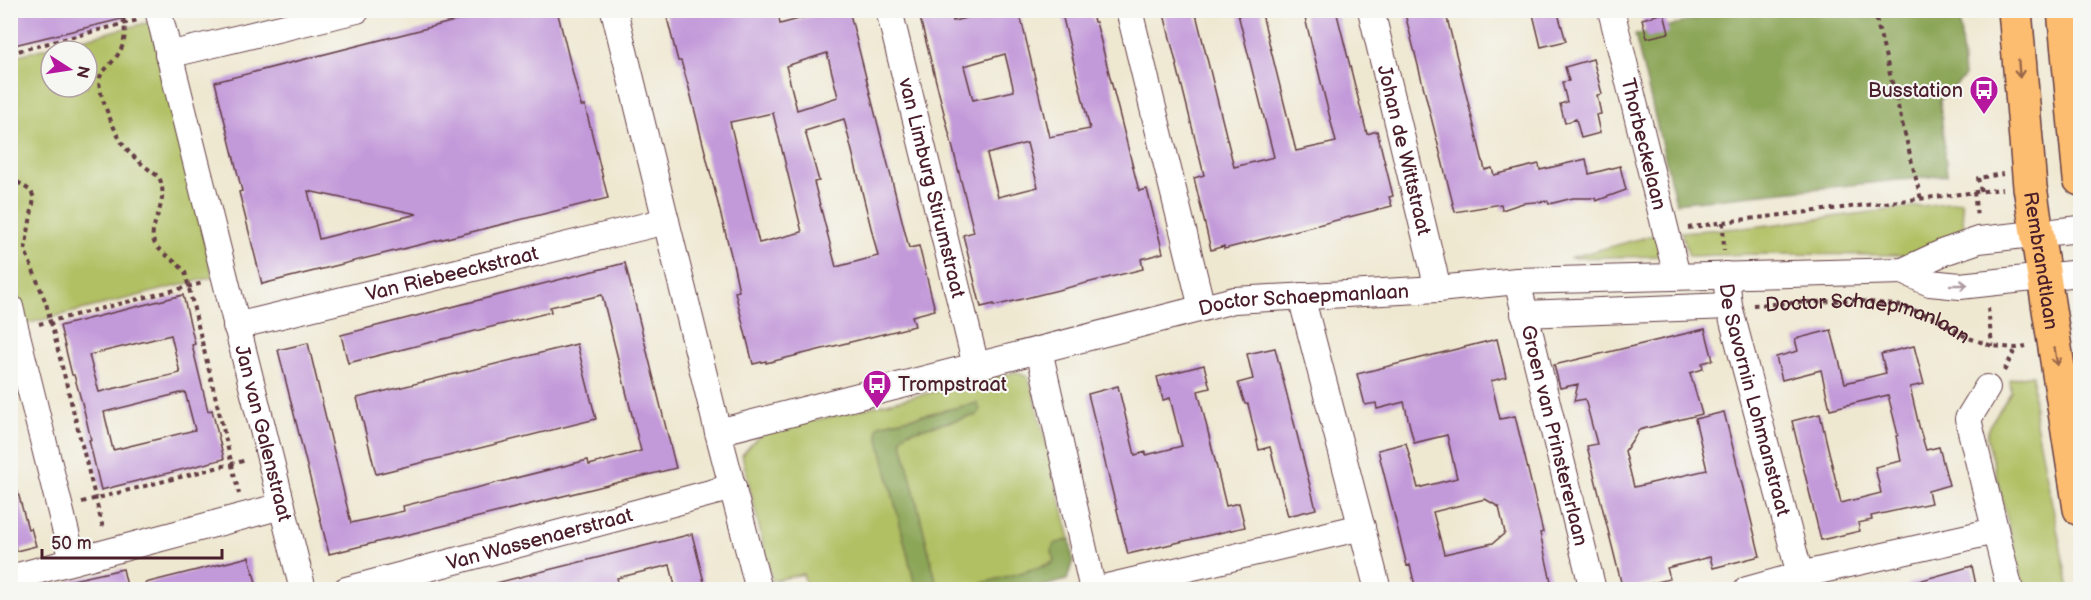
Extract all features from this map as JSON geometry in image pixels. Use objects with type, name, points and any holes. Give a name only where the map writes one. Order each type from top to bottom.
[{"type":"main road","name":"Rembrandtlaan","points":[[2015,10],[2030,187],[2080,509]]},
{"type":"main road","points":[[2064,10],[2080,179]]},
{"type":"street","points":[[168,55],[357,10]]},
{"type":"street","points":[[614,10],[759,590]]},
{"type":"street","name":"van Limburg Stirumstraat","points":[[889,10],[976,366]]},
{"type":"street","points":[[1129,10],[1202,308]]},
{"type":"street","name":"Johan de Wittstraat","points":[[1371,10],[1438,289]]},
{"type":"street","name":"Thorbeckelaan","points":[[1611,10],[1677,276]]},
{"type":"street","name":"Jan van Galenstraat","points":[[158,12],[303,590]]},
{"type":"street","name":"Van Riebeeckstraat","points":[[236,326],[666,221]]},
{"type":"street","name":"Doctor Schaepmanlaan","points":[[1903,271],[1944,252],[1979,240],[2080,229]]},
{"type":"street","name":"Doctor Schaepmanlaan","points":[[718,432],[1234,300],[1438,289],[1517,280],[1903,271],[1930,282],[1960,286],[2080,273]]},
{"type":"street","name":"De Savornin Lohmanstraat","points":[[1726,275],[1729,306],[1800,576]]},
{"type":"street","name":"Groen van Prinstererlaan","points":[[1517,280],[1593,590]]},
{"type":"street","points":[[1301,296],[1378,590]]},
{"type":"street","points":[[1524,314],[1729,306]]},
{"type":"street","points":[[13,318],[73,561]]},
{"type":"street","points":[[1039,350],[1094,590],[1362,527]]},
{"type":"street","points":[[1987,388],[1968,419],[2010,590]]},
{"type":"street","name":"Van Wassenaerstraat","points":[[346,590],[733,487]]},
{"type":"street","points":[[13,581],[73,561],[282,506]]},
{"type":"street","points":[[1747,590],[1995,531]]},
{"type":"path","points":[[121,10],[126,34],[123,48],[103,72],[98,85],[123,146],[159,177],[163,194],[162,206],[153,241],[185,272],[244,516]]},
{"type":"path","points":[[1874,10],[1921,199]]},
{"type":"path","points":[[10,53],[158,12]]},
{"type":"path","points":[[10,177],[31,191],[34,198],[25,250],[46,303],[109,552]]},
{"type":"path","points":[[1667,231],[1723,222],[2030,187]]},
{"type":"path","name":"De Savornin Lohmanstraat","points":[[1723,222],[1726,275]]},
{"type":"path","points":[[13,318],[51,321],[224,277]]},
{"type":"path","name":"Doctor Schaepmanlaan","points":[[1729,306],[1790,305],[1847,300],[1902,306],[1938,319],[1966,337],[1992,346]]},
{"type":"path","points":[[60,508],[258,456],[270,460]]},
{"type":"green space","points":[[1727,11],[1959,11],[1964,77],[1940,100],[1947,175],[1676,203],[1635,35]]},
{"type":"green space","points":[[150,22],[213,277],[25,324],[10,266],[10,57],[39,50],[39,99],[99,99],[99,39],[82,39]]},
{"type":"green space","points":[[1961,201],[1965,235],[1942,245],[1905,255],[1689,256],[1681,232],[1752,227]]},
{"type":"green space","points":[[1661,235],[1665,256],[1569,258],[1650,236]]},
{"type":"green space","points":[[1016,372],[1028,377],[1033,391],[1070,539],[1052,549],[1054,562],[995,581],[957,589],[938,589],[901,439],[907,432],[977,415],[977,403],[879,425],[877,431],[916,589],[807,589],[803,574],[772,581],[742,455],[756,439],[766,432]]},
{"type":"green space","points":[[2033,375],[2034,413],[2069,589],[2024,589],[1987,437],[1989,426],[2011,392],[2010,379]]},
{"type":"green space","points":[[977,403],[980,410],[977,415],[907,432],[901,439],[938,589],[916,589],[877,431],[879,425]]},
{"type":"green space","points":[[1070,539],[1073,560],[1067,580],[1033,589],[957,590],[1049,565],[1054,562],[1052,549],[1054,544]]},
{"type":"building","points":[[10,10],[125,10],[126,18],[10,46]]},
{"type":"building","points":[[498,10],[557,10],[581,106],[585,106],[608,198],[262,284],[215,82]],"holes":[[[308,191],[417,214],[319,239]]]},
{"type":"building","points":[[665,10],[778,10],[780,24],[832,10],[849,10],[909,248],[919,246],[935,310],[912,316],[915,326],[766,363],[766,361],[753,364],[735,292],[739,291],[733,263],[689,88],[681,61],[678,61]],"holes":[[[827,53],[838,97],[797,110],[786,66]],[[773,113],[802,232],[759,243],[730,122]],[[844,119],[878,256],[836,267],[814,182],[819,181],[805,131]]]},
{"type":"building","points":[[921,10],[951,10],[953,21],[1000,10],[1019,10],[1049,137],[1090,129],[1061,10],[1091,10],[1139,191],[1147,189],[1163,253],[1141,259],[1143,269],[994,306],[994,304],[981,307],[963,235],[974,232],[920,18],[923,18]],"holes":[[[1005,54],[1014,91],[973,100],[964,66]],[[1027,143],[1038,187],[998,197],[987,154]]]},
{"type":"building","points":[[1163,10],[1195,10],[1234,167],[1274,157],[1237,10],[1261,10],[1296,151],[1336,142],[1303,10],[1336,10],[1367,134],[1377,131],[1393,196],[1389,197],[1392,206],[1224,249],[1224,246],[1211,250],[1194,178],[1204,175]]},
{"type":"building","points":[[1404,10],[1445,10],[1485,170],[1492,168],[1494,175],[1539,164],[1540,170],[1586,159],[1589,174],[1620,166],[1626,190],[1596,201],[1595,198],[1573,198],[1549,204],[1548,201],[1523,203],[1502,210],[1501,204],[1455,212]]},
{"type":"building","points":[[1532,10],[1557,10],[1566,41],[1541,47]]},
{"type":"building","points":[[1664,13],[1669,33],[1647,38],[1642,19]]},
{"type":"building","points":[[1593,59],[1602,94],[1597,95],[1601,114],[1596,115],[1600,133],[1581,138],[1576,119],[1565,123],[1560,104],[1567,102],[1562,82],[1569,81],[1565,67]]},
{"type":"building","points":[[625,263],[676,468],[329,554],[278,350],[308,343],[351,523],[404,511],[403,506],[588,460],[589,465],[641,451],[602,295],[550,307],[551,312],[348,363],[341,335]]},
{"type":"building","points":[[183,295],[208,411],[212,410],[224,459],[101,490],[84,410],[74,375],[72,375],[60,326]],"holes":[[[171,335],[180,373],[99,392],[89,355]],[[185,392],[195,430],[113,450],[104,412]]]},
{"type":"building","points":[[1705,329],[1713,360],[1702,363],[1703,369],[1690,373],[1702,414],[1639,430],[1625,451],[1634,487],[1707,470],[1695,419],[1724,412],[1760,556],[1713,568],[1710,557],[1667,568],[1670,579],[1623,590],[1587,446],[1597,444],[1585,399],[1574,401],[1578,384],[1560,388],[1554,365]]},
{"type":"building","points":[[1831,330],[1845,383],[1886,373],[1881,354],[1914,346],[1924,384],[1910,387],[1920,430],[1926,450],[1939,447],[1949,485],[1928,491],[1931,503],[1871,516],[1872,520],[1858,523],[1860,531],[1821,540],[1792,421],[1820,414],[1841,503],[1881,493],[1875,467],[1901,461],[1896,436],[1898,435],[1888,395],[1830,409],[1821,370],[1782,380],[1776,357],[1798,351],[1795,339]]},
{"type":"building","points":[[1497,339],[1506,377],[1491,381],[1500,419],[1515,416],[1543,532],[1540,533],[1553,590],[1416,590],[1410,565],[1407,566],[1378,450],[1406,443],[1418,488],[1457,478],[1447,435],[1414,443],[1404,402],[1377,409],[1376,403],[1365,405],[1357,374]],"holes":[[[1485,499],[1499,507],[1505,533],[1493,543],[1444,554],[1433,512]]]},
{"type":"building","points":[[577,344],[596,419],[376,474],[357,398]]},
{"type":"building","points":[[1275,348],[1316,509],[1288,516],[1270,447],[1259,450],[1248,404],[1245,404],[1238,383],[1253,379],[1247,354]]},
{"type":"building","points":[[1204,365],[1210,388],[1198,391],[1226,506],[1239,503],[1245,527],[1128,554],[1088,394],[1118,386],[1135,455],[1146,452],[1146,455],[1182,446],[1170,398],[1163,400],[1157,377]]},
{"type":"building","points":[[17,489],[28,529],[31,528],[36,546],[16,551],[15,547],[10,548],[10,490]]},
{"type":"building","points":[[692,534],[706,590],[676,590],[670,565],[617,578],[620,590],[497,590],[496,583]]},
{"type":"building","points":[[249,557],[258,590],[226,590],[225,586],[211,590],[146,590],[145,583]]},
{"type":"building","points":[[1972,566],[1977,590],[1909,590],[1908,584]]},
{"type":"building","points":[[123,569],[128,590],[69,590],[68,581]]},
{"type":"place","name":"Busstation","points":[[1984,116]]},
{"type":"place","name":"Trompstraat","points":[[877,410]]}]
